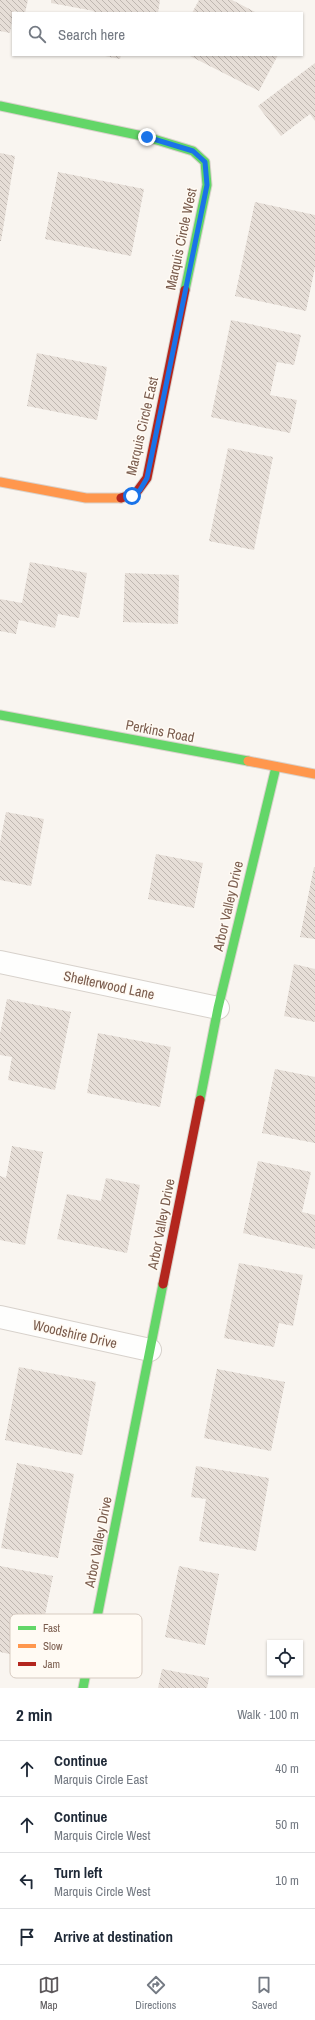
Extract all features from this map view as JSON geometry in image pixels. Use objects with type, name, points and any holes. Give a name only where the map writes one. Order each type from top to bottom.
[{"type":"street","name":"Marquis Circle West","points":[[0,106],[147,137],[193,151],[205,162],[207,185],[174,344]]},
{"type":"street","name":"Marquis Circle East","points":[[0,482],[105,500],[132,496],[140,490],[147,478],[174,344]]},
{"type":"street","name":"Perkins Road","points":[[0,715],[315,774]]},
{"type":"street","name":"Arbor Valley Drive","points":[[98,1614],[218,1008],[276,767]]},
{"type":"street","name":"Shelterwood Lane","points":[[0,962],[218,1008]]},
{"type":"street","name":"Woodshire Drive","points":[[0,1317],[150,1350]]},
{"type":"street","name":"Arbor Valley Drive","points":[[83,1688],[85,1678]]},
{"type":"building","points":[[0,0],[28,0],[25,12],[12,12],[10,33],[0,31]]},
{"type":"building","points":[[51,0],[160,0],[158,12],[94,12],[51,3]]},
{"type":"building","points":[[199,0],[232,0],[255,12],[193,12]]},
{"type":"building","points":[[105,56],[121,56],[120,59]]},
{"type":"building","points":[[190,56],[277,56],[259,91]]},
{"type":"building","points":[[315,63],[315,121],[310,114],[281,136],[258,106]]},
{"type":"building","points":[[0,153],[15,156],[1,241],[0,241]]},
{"type":"building","points":[[58,172],[144,189],[131,256],[45,239]]},
{"type":"building","points":[[255,202],[315,215],[315,267],[306,311],[235,296]]},
{"type":"building","points":[[231,320],[301,335],[294,365],[277,362],[270,395],[297,400],[290,433],[211,417]]},
{"type":"building","points":[[37,353],[107,367],[97,420],[27,406]]},
{"type":"building","points":[[228,448],[273,457],[254,550],[209,541]]},
{"type":"building","points":[[30,562],[87,573],[79,618],[58,614],[55,628],[19,620],[16,634],[0,631],[0,599],[22,603]]},
{"type":"building","points":[[125,573],[179,575],[178,624],[123,622]]},
{"type":"building","points":[[6,812],[44,819],[31,886],[0,880],[0,843]]},
{"type":"building","points":[[156,854],[203,863],[194,908],[148,899]]},
{"type":"building","points":[[315,867],[315,939],[300,937]]},
{"type":"building","points":[[294,964],[315,969],[315,1022],[284,1016]]},
{"type":"building","points":[[7,999],[71,1012],[55,1090],[8,1080],[12,1057],[0,1055],[0,1034]]},
{"type":"building","points":[[98,1033],[171,1047],[160,1107],[87,1093]]},
{"type":"building","points":[[275,1069],[315,1077],[315,1143],[262,1133]]},
{"type":"building","points":[[12,1146],[43,1152],[25,1245],[0,1240],[0,1176],[6,1178]]},
{"type":"building","points":[[258,1161],[311,1172],[302,1212],[315,1215],[315,1249],[243,1233]]},
{"type":"building","points":[[106,1178],[140,1185],[127,1253],[57,1239],[67,1194],[101,1201]]},
{"type":"building","points":[[239,1263],[303,1275],[293,1326],[279,1323],[274,1347],[224,1338]]},
{"type":"building","points":[[19,1367],[96,1382],[82,1455],[5,1440]]},
{"type":"building","points":[[217,1369],[285,1382],[271,1451],[204,1438]]},
{"type":"building","points":[[17,1463],[74,1474],[58,1558],[1,1548]]},
{"type":"building","points":[[196,1466],[269,1478],[256,1551],[199,1541],[206,1499],[191,1497]]},
{"type":"building","points":[[0,1566],[53,1576],[45,1614],[10,1614],[10,1654],[0,1652]]},
{"type":"building","points":[[179,1566],[219,1574],[205,1645],[165,1637]]},
{"type":"building","points":[[162,1669],[209,1678],[207,1688],[158,1688]]},
{"type":"traffic: fast","points":[[0,106],[147,137],[193,151],[205,162],[207,185],[185,290]]},
{"type":"traffic: fast","points":[[0,715],[248,761]]},
{"type":"traffic: fast","points":[[200,1100],[218,1008],[276,767]]},
{"type":"traffic: fast","points":[[98,1614],[163,1284]]},
{"type":"traffic: fast","points":[[83,1688],[85,1678]]},
{"type":"traffic: slow","points":[[0,482],[86,498],[121,498]]},
{"type":"traffic: slow","points":[[248,761],[315,774]]},
{"type":"traffic: jam","points":[[121,498],[136,493],[147,478],[185,290]]},
{"type":"traffic: jam","points":[[163,1284],[200,1100]]},
{"type":"route","points":[[132,496],[140,490],[147,478],[207,185],[205,162],[193,151],[147,137]]}]
